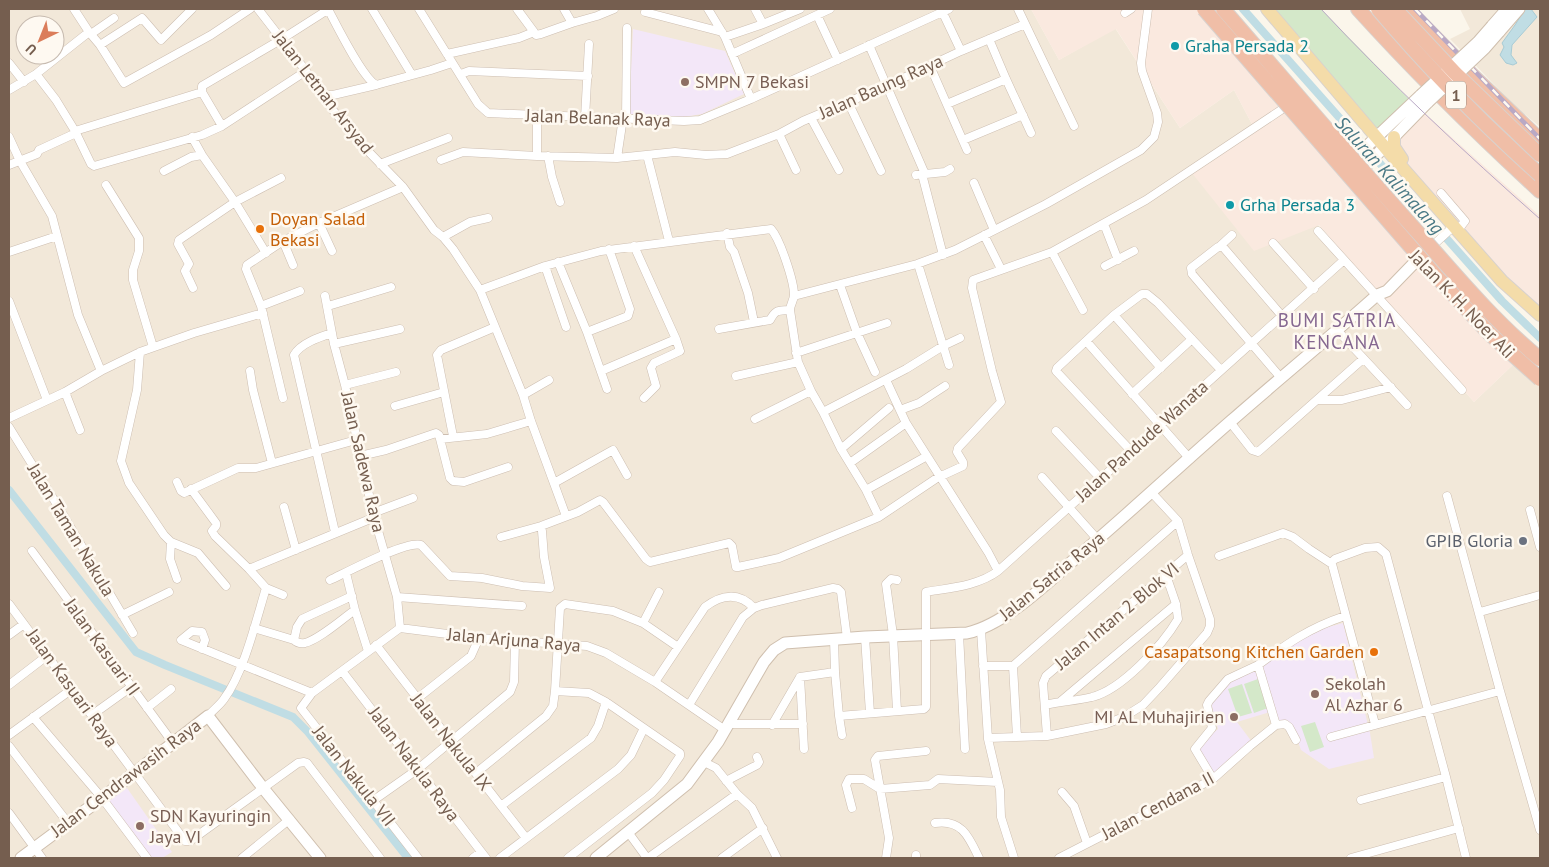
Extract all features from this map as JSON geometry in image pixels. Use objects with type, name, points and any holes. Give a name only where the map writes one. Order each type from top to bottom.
[{"type":"highway","points":[[1204,9],[1437,277],[1489,333],[1540,380]]},
{"type":"highway","points":[[1223,9],[1444,262],[1498,320],[1540,359]]},
{"type":"highway","name":"1","points":[[1358,9],[1412,68],[1499,154],[1540,191]]},
{"type":"highway","name":"1","points":[[1378,9],[1453,92],[1540,175]]},
{"type":"highway","name":"1","points":[[1395,9],[1455,73],[1540,155]]},
{"type":"highway","name":"1","points":[[1408,9],[1474,77],[1540,140]]},
{"type":"main road","name":"Jalan K. H. Noer Ali","points":[[1196,9],[1386,224],[1487,334],[1540,380]]},
{"type":"main road","points":[[1266,9],[1379,144],[1454,228],[1502,281],[1540,315]]},
{"type":"main road","points":[[1394,136],[1394,147],[1401,157],[1406,172]]},
{"type":"main road","name":"Jalan K. H. Noer Ali","points":[[1313,141],[1332,147],[1360,172],[1385,209],[1386,224]]},
{"type":"street","points":[[74,9],[100,45],[124,84],[211,35],[250,9]]},
{"type":"street","points":[[100,45],[142,18],[161,40],[192,9]]},
{"type":"street","name":"Jalan Letnan Arsyad","points":[[258,9],[306,71],[322,96],[380,164],[403,187],[434,230],[443,237],[461,260],[480,290],[523,395],[566,516]]},
{"type":"street","points":[[222,126],[201,87],[328,9],[362,70],[371,82],[376,85]]},
{"type":"street","points":[[372,9],[412,75]]},
{"type":"street","points":[[419,9],[457,68]]},
{"type":"street","points":[[517,9],[536,35],[611,10]]},
{"type":"street","points":[[564,9],[572,23]]},
{"type":"street","points":[[708,9],[724,36],[751,99]]},
{"type":"street","points":[[754,9],[763,24]]},
{"type":"street","points":[[645,12],[724,36],[763,24],[800,9]]},
{"type":"street","points":[[731,52],[830,9]]},
{"type":"street","points":[[1018,9],[1074,126]]},
{"type":"street","points":[[794,296],[918,264],[943,254],[1046,204],[1141,150],[1154,137],[1158,127],[1158,117],[1141,63],[1148,9]]},
{"type":"street","points":[[1360,172],[1379,144],[1425,99],[1507,9]]},
{"type":"street","points":[[1351,162],[1394,136],[1425,99],[1485,48],[1519,9]]},
{"type":"street","points":[[945,10],[961,51]]},
{"type":"street","name":"Jalan Belanak Raya","points":[[457,68],[480,107],[488,113],[585,118],[700,120],[838,60],[930,12],[945,10]]},
{"type":"street","points":[[817,15],[838,60]]},
{"type":"street","points":[[9,90],[36,74],[90,33],[114,18]]},
{"type":"street","name":"Jalan Baung Raya","points":[[441,160],[464,152],[618,158],[675,152],[712,155],[727,154],[779,134],[1025,24]]},
{"type":"street","points":[[618,158],[624,118],[627,28]]},
{"type":"street","points":[[447,54],[519,38],[534,32]]},
{"type":"street","points":[[989,39],[1031,133]]},
{"type":"street","points":[[585,118],[589,44]]},
{"type":"street","points":[[869,45],[925,174],[923,178],[943,254]]},
{"type":"street","points":[[9,63],[24,82]]},
{"type":"street","points":[[930,66],[967,150]]},
{"type":"street","points":[[322,96],[376,85],[412,75],[457,68],[468,71],[588,76]]},
{"type":"street","points":[[36,74],[56,100],[76,132],[88,160],[94,166],[194,140],[222,126],[306,71]]},
{"type":"street","points":[[947,104],[1006,79]]},
{"type":"street","points":[[9,165],[37,154],[39,150],[76,132],[202,92]]},
{"type":"street","points":[[848,102],[881,171]]},
{"type":"street","points":[[502,537],[541,526],[578,512],[600,500],[650,562],[729,543],[732,546],[736,567],[738,567],[779,558],[879,517],[939,477],[962,466],[963,462],[957,452],[958,448],[1001,402],[972,285],[973,280],[1052,252],[1104,224],[1146,200],[1284,108]]},
{"type":"street","points":[[963,140],[1022,115]]},
{"type":"street","points":[[537,116],[538,156]]},
{"type":"street","points":[[812,118],[839,170]]},
{"type":"street","points":[[779,134],[796,170]]},
{"type":"street","points":[[9,136],[20,161],[52,216],[78,315],[101,371]]},
{"type":"street","points":[[380,164],[448,138]]},
{"type":"street","points":[[194,140],[202,155],[235,202],[266,254]]},
{"type":"street","points":[[164,172],[191,157],[202,155]]},
{"type":"street","points":[[647,155],[669,241]]},
{"type":"street","points":[[548,156],[560,202]]},
{"type":"street","points":[[916,175],[945,172],[950,169]]},
{"type":"street","points":[[193,288],[185,271],[189,264],[178,242],[235,202],[281,178]]},
{"type":"street","points":[[974,183],[994,230]]},
{"type":"street","points":[[106,185],[139,238],[139,251],[134,270],[134,280],[153,347]]},
{"type":"street","points":[[282,398],[262,310],[246,267],[283,241],[319,223],[403,187]]},
{"type":"street","points":[[1416,257],[1465,221],[1441,193]]},
{"type":"street","points":[[443,237],[470,222],[488,218]]},
{"type":"street","points":[[319,223],[332,250]]},
{"type":"street","points":[[1104,224],[1118,260]]},
{"type":"street","points":[[480,290],[545,266],[609,249],[771,229],[780,243],[794,296],[790,310],[798,362],[840,449],[866,490],[879,517]]},
{"type":"street","points":[[1318,231],[1462,390]]},
{"type":"street","points":[[727,233],[730,247],[734,252],[748,293],[754,322]]},
{"type":"street","points":[[984,235],[1001,270]]},
{"type":"street","points":[[9,252],[57,236]]},
{"type":"street","points":[[1232,236],[1192,267],[1191,273],[1282,378]]},
{"type":"street","points":[[283,241],[293,265]]},
{"type":"street","points":[[1273,243],[1314,289]]},
{"type":"street","points":[[634,246],[680,351],[654,363],[651,368],[656,386],[644,398]]},
{"type":"street","points":[[1220,246],[1226,250],[1282,316]]},
{"type":"street","points":[[587,332],[628,316],[630,313],[609,249]]},
{"type":"street","points":[[1105,266],[1134,251]]},
{"type":"street","points":[[1052,252],[1083,310]]},
{"type":"street","name":"Jalan Satria Raya","points":[[596,858],[688,784],[718,742],[764,662],[779,646],[785,643],[846,638],[959,634],[980,630],[1005,615],[1039,590],[1098,540],[1230,422],[1376,296],[1386,290],[1416,257]]},
{"type":"street","name":"Jalan Pandude Wanata","points":[[926,635],[926,592],[964,585],[998,571],[1102,479],[1159,425],[1314,289],[1344,260]]},
{"type":"street","points":[[558,262],[587,332],[607,389]]},
{"type":"street","points":[[918,264],[949,365]]},
{"type":"street","points":[[545,266],[566,327]]},
{"type":"street","points":[[840,285],[857,333],[875,372]]},
{"type":"street","points":[[328,306],[391,287]]},
{"type":"street","points":[[9,418],[65,392],[101,371],[140,352],[262,310],[300,291]]},
{"type":"street","points":[[1131,451],[1058,373],[1057,369],[1114,315],[1144,293],[1158,303],[1221,370]]},
{"type":"street","name":"Jalan Sadewa Raya","points":[[325,296],[356,440],[384,554],[397,597],[400,628]]},
{"type":"street","points":[[9,301],[47,400]]},
{"type":"street","points":[[719,330],[770,320],[772,314],[776,311],[790,310]]},
{"type":"street","points":[[1114,315],[1161,368]]},
{"type":"street","points":[[796,354],[887,323]]},
{"type":"street","points":[[453,436],[437,355],[441,350],[495,327]]},
{"type":"street","points":[[334,344],[400,328]]},
{"type":"street","points":[[1337,330],[1407,405]]},
{"type":"street","points":[[332,333],[318,338],[300,348],[294,354],[335,532]]},
{"type":"street","points":[[823,412],[886,380],[960,338]]},
{"type":"street","points":[[601,371],[676,339]]},
{"type":"street","points":[[1132,394],[1192,339]]},
{"type":"street","points":[[1086,342],[1190,458]]},
{"type":"street","points":[[140,352],[137,390],[121,461],[130,483],[164,535],[171,542],[198,553],[226,586]]},
{"type":"street","points":[[1230,422],[1252,450],[1257,452],[1364,358]]},
{"type":"street","points":[[736,376],[798,362]]},
{"type":"street","points":[[250,371],[253,390],[272,463]]},
{"type":"street","points":[[345,385],[396,372]]},
{"type":"street","points":[[523,395],[549,380]]},
{"type":"street","points":[[886,380],[906,423],[988,552],[998,571]]},
{"type":"street","points":[[900,410],[919,402],[945,386]]},
{"type":"street","points":[[1318,400],[1342,400],[1391,387]]},
{"type":"street","points":[[755,419],[811,391]]},
{"type":"street","points":[[65,392],[80,430]]},
{"type":"street","points":[[395,406],[444,392]]},
{"type":"street","points":[[840,449],[889,408]]},
{"type":"street","points":[[440,439],[453,436],[487,434],[531,421]]},
{"type":"street","points":[[850,463],[906,423]]},
{"type":"street","name":"Jalan Taman Nakula","points":[[9,427],[133,633]]},
{"type":"street","points":[[1056,431],[1102,479]]},
{"type":"street","points":[[360,456],[386,450],[436,432],[439,435],[450,478],[453,481],[464,482],[508,467]]},
{"type":"street","points":[[176,482],[182,492],[238,468],[256,468],[356,440]]},
{"type":"street","points":[[554,483],[613,450],[627,475]]},
{"type":"street","points":[[866,490],[927,456]]},
{"type":"street","points":[[1042,477],[1098,540]]},
{"type":"street","points":[[191,489],[209,512],[216,525],[212,533],[266,588],[283,595]]},
{"type":"street","points":[[988,738],[1047,736],[1106,724],[1124,717],[1143,704],[1202,639],[1210,626],[1210,619],[1178,521],[1152,493]]},
{"type":"street","points":[[1447,496],[1540,830]]},
{"type":"street","points":[[249,569],[413,498]]},
{"type":"street","points":[[284,507],[296,550]]},
{"type":"street","points":[[1530,510],[1540,547]]},
{"type":"street","points":[[983,666],[1013,666],[1178,521]]},
{"type":"street","points":[[330,580],[384,554],[417,544],[421,545],[450,576],[482,578],[522,586],[550,588],[544,557],[542,531]]},
{"type":"street","points":[[1219,556],[1283,533],[1293,537],[1332,564],[1337,576],[1345,616],[1374,724]]},
{"type":"street","points":[[171,542],[170,559],[177,579]]},
{"type":"street","points":[[1332,564],[1334,558],[1370,547],[1378,547],[1386,554],[1429,711],[1466,858]]},
{"type":"street","name":"Jalan Kasuari II","points":[[32,551],[173,743]]},
{"type":"street","name":"Jalan Intan 2 Blok VI","points":[[1047,736],[1043,683],[1046,676],[1188,555]]},
{"type":"street","points":[[346,573],[368,651]]},
{"type":"street","points":[[1045,705],[1092,697],[1111,689],[1131,674],[1178,620],[1176,604],[1166,575]]},
{"type":"street","points":[[897,580],[892,580],[886,584],[893,636],[897,711]]},
{"type":"street","points":[[266,588],[241,665],[225,698],[208,716],[320,858]]},
{"type":"street","points":[[690,704],[743,617],[754,608],[833,588],[841,592],[846,638]]},
{"type":"street","points":[[122,615],[169,592]]},
{"type":"street","points":[[643,623],[659,592]]},
{"type":"street","points":[[1480,612],[1540,595]]},
{"type":"street","points":[[294,640],[297,627],[302,619],[352,596]]},
{"type":"street","points":[[654,682],[705,607],[714,602],[737,596],[744,599],[754,608]]},
{"type":"street","points":[[397,597],[522,606]]},
{"type":"street","name":"Jalan Kasuari Raya","points":[[9,604],[185,841],[188,842],[264,788]]},
{"type":"street","points":[[476,773],[546,716],[553,706],[560,608],[565,604],[613,611],[643,623],[678,647]]},
{"type":"street","points":[[1061,701],[1176,604]]},
{"type":"street","points":[[254,628],[294,640],[298,643],[304,643],[355,610]]},
{"type":"street","points":[[1213,779],[1195,749],[1212,728],[1207,705],[1209,701],[1228,679],[1258,665],[1293,639],[1324,623],[1345,616]]},
{"type":"street","points":[[9,635],[24,624]]},
{"type":"street","points":[[202,650],[205,640],[202,632],[192,631],[181,640],[202,650],[312,693],[400,628]]},
{"type":"street","name":"Jalan Arjuna Raya","points":[[400,628],[479,638],[587,646],[598,649],[727,727]]},
{"type":"street","points":[[980,630],[988,738],[998,782],[1001,817],[1014,858]]},
{"type":"street","points":[[959,634],[964,749]]},
{"type":"street","points":[[839,716],[921,710],[926,707],[926,635]]},
{"type":"street","points":[[865,637],[870,713]]},
{"type":"street","points":[[418,698],[471,656],[479,638]]},
{"type":"street","points":[[834,639],[835,672],[842,735]]},
{"type":"street","points":[[374,800],[418,769],[510,692],[514,682],[515,641]]},
{"type":"street","name":"Jalan Nakula IX","points":[[376,645],[526,838]]},
{"type":"street","points":[[9,685],[48,655]]},
{"type":"street","points":[[1258,665],[1276,725],[1285,724],[1289,727],[1296,740]]},
{"type":"street","points":[[1013,666],[1017,737]]},
{"type":"street","name":"Jalan Nakula Raya","points":[[342,671],[483,855]]},
{"type":"street","points":[[800,676],[835,672]]},
{"type":"street","points":[[800,676],[804,749]]},
{"type":"street","points":[[772,725],[800,676]]},
{"type":"street","points":[[92,715],[132,687]]},
{"type":"street","points":[[9,735],[72,689]]},
{"type":"street","points":[[147,708],[171,689]]},
{"type":"street","points":[[555,690],[589,693],[606,702],[680,753],[680,756],[664,780],[652,793],[568,858]]},
{"type":"street","points":[[1330,737],[1500,691]]},
{"type":"street","name":"Jalan Nakula VII","points":[[312,693],[302,706],[302,710],[418,858]]},
{"type":"street","points":[[501,806],[591,738],[598,726],[606,702]]},
{"type":"street","name":"Jalan Cendrawasih Raya","points":[[21,858],[208,716]]},
{"type":"street","points":[[33,717],[102,798],[147,858]]},
{"type":"street","points":[[727,727],[803,724]]},
{"type":"street","name":"Jalan Cendana II","points":[[1059,858],[1213,779],[1276,725]]},
{"type":"street","points":[[500,858],[618,769],[631,755],[644,728]]},
{"type":"street","points":[[9,746],[68,823]]},
{"type":"street","points":[[886,858],[889,838],[876,757],[926,751]]},
{"type":"street","points":[[726,781],[757,765],[759,762],[757,757]]},
{"type":"street","points":[[705,761],[716,768],[737,794],[752,808],[777,858]]},
{"type":"street","points":[[264,788],[298,763],[307,763],[379,858]]},
{"type":"street","points":[[1361,800],[1446,776]]},
{"type":"street","points":[[852,808],[846,785],[849,779],[864,779],[880,788],[930,785],[938,779],[998,782]]},
{"type":"street","points":[[1062,792],[1074,806],[1086,843]]},
{"type":"street","points":[[628,832],[648,858],[737,794]]},
{"type":"street","points":[[9,813],[42,858]]},
{"type":"street","points":[[242,858],[290,819]]},
{"type":"street","points":[[935,823],[950,822],[959,826],[972,842],[979,858]]},
{"type":"street","points":[[722,858],[763,828]]},
{"type":"street","points":[[1351,858],[1459,828]]},
{"type":"street","points":[[473,858],[483,855]]},
{"type":"shaded area","points":[[9,9],[1031,9],[1059,60],[1115,28],[1180,128],[1234,90],[1255,130],[1318,225],[1474,402],[1517,361],[1540,382],[1540,858],[9,858]]},
{"type":"shaded area","points":[[1031,9],[1196,9],[1331,162],[1517,361],[1474,402],[1319,225],[1254,251],[1188,168],[1255,130],[1234,90],[1180,128],[1116,29],[1059,60]]},
{"type":"shaded area","points":[[1460,9],[1540,9],[1540,127],[1514,105],[1450,39],[1470,29]]},
{"type":"shaded area","name":"SMPN 7 Bekasi","points":[[633,29],[725,51],[744,94],[702,114],[683,117],[629,114]]},
{"type":"shaded area","points":[[1410,100],[1540,216],[1540,313],[1373,133]]},
{"type":"shaded area","name":"Sekolah Al Azhar 6","points":[[1343,623],[1370,733],[1374,758],[1329,769],[1301,750],[1297,739],[1286,723],[1277,720],[1260,668],[1290,645],[1325,628]]},
{"type":"shaded area","name":"MI AL Muhajirien","points":[[1258,669],[1270,712],[1237,722],[1252,742],[1216,775],[1196,748],[1218,729],[1211,703],[1230,681]]},
{"type":"shaded area","name":"SDN Kayuringin Jaya VI","points":[[127,788],[172,852],[162,858],[150,858],[109,801]]},
{"type":"green space","points":[[1271,9],[1321,9],[1410,100],[1373,133]]},
{"type":"green space","points":[[1258,679],[1268,708],[1254,713],[1244,684]]},
{"type":"green space","points":[[1242,684],[1252,713],[1238,717],[1228,689]]},
{"type":"green space","points":[[1315,722],[1324,747],[1310,752],[1301,726]]},
{"type":"water","points":[[1525,9],[1531,9],[1537,17],[1512,45],[1511,55],[1517,63],[1513,65],[1506,63],[1500,55],[1504,47],[1502,43]]},
{"type":"waterway","name":"Saluran Kalimalang","points":[[1243,9],[1502,301],[1540,338]]},
{"type":"waterway","points":[[9,490],[136,652],[293,717],[308,732],[408,858]]},
{"type":"tram line","points":[[1321,9],[1428,117],[1540,219]]},
{"type":"railway","points":[[1415,9],[1540,139]]},
{"type":"place","name":"Graha Persada 2","points":[[1175,46]]},
{"type":"place","name":"SMPN 7 Bekasi","points":[[685,82]]},
{"type":"place","name":"Grha Persada 3","points":[[1230,205]]},
{"type":"place","name":"Doyan Salad Bekasi","points":[[260,229]]},
{"type":"place","name":"GPIB Gloria","points":[[1523,541]]},
{"type":"place","name":"Casapatsong Kitchen Garden","points":[[1374,652]]},
{"type":"place","name":"Sekolah Al Azhar 6","points":[[1315,694]]},
{"type":"place","name":"MI AL Muhajirien","points":[[1234,717]]},
{"type":"place","name":"SDN Kayuringin Jaya VI","points":[[140,826]]},
{"type":"district","name":"BUMI SATRIA KENCANA","points":[[1337,331]]}]
